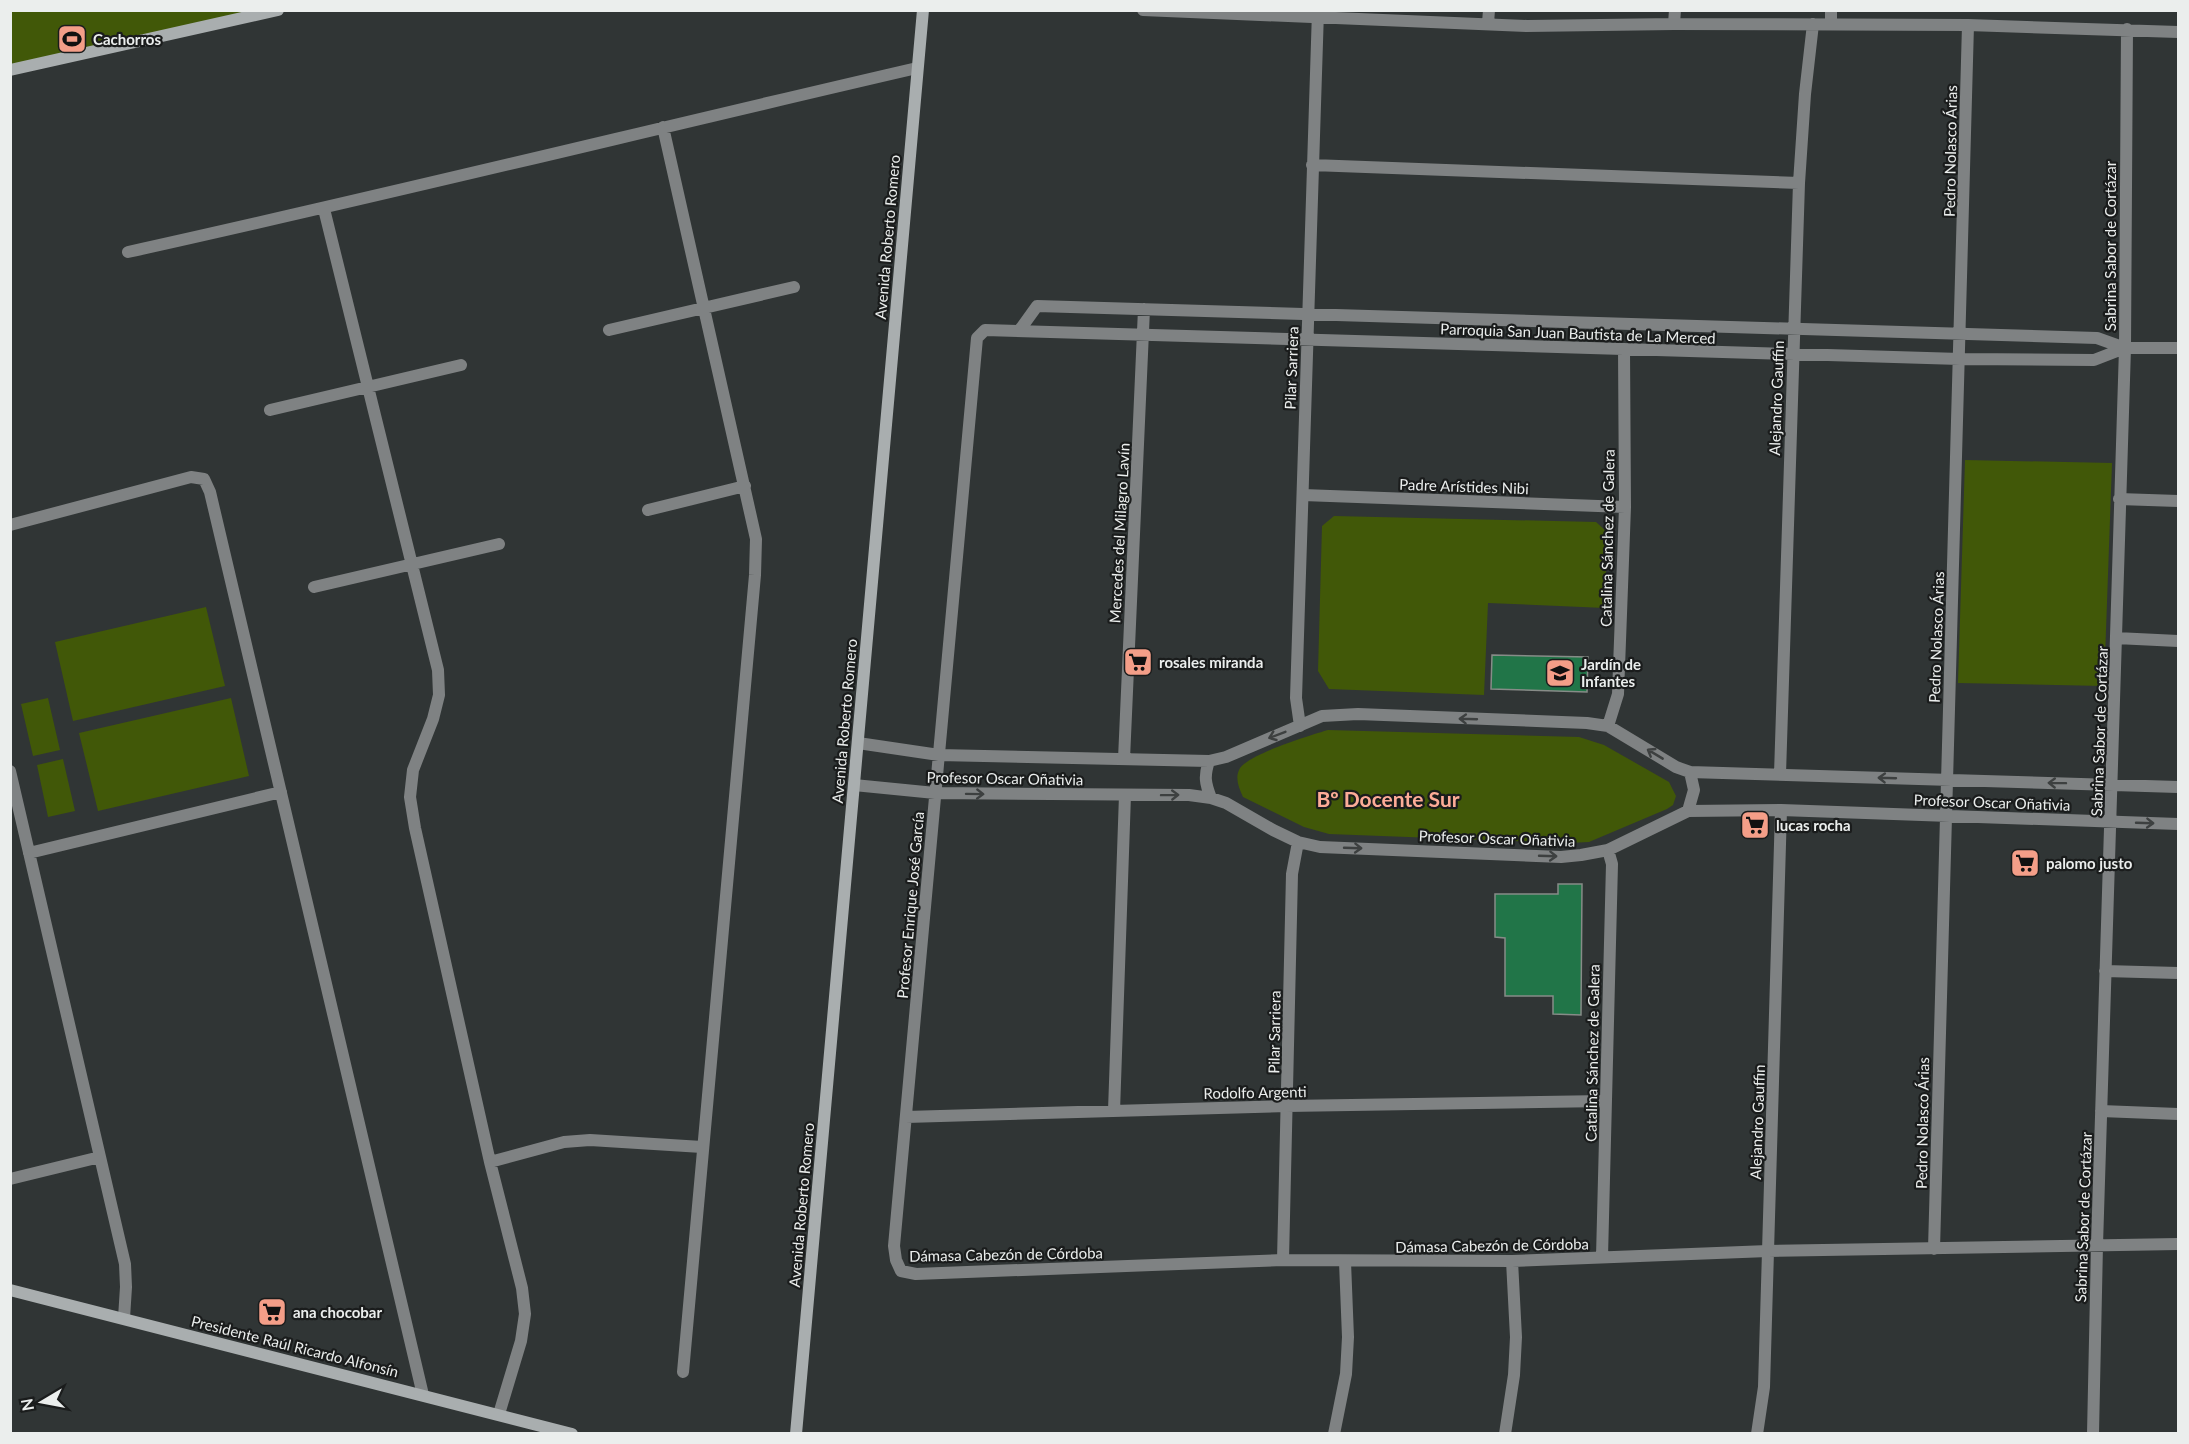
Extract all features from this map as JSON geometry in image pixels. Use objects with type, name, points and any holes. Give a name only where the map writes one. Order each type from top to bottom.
[{"type":"main road","points":[[10,70],[278,10]]},
{"type":"main road","name":"Avenida Roberto Romero","points":[[796,1434],[923,10]]},
{"type":"main road","name":"Presidente Raúl Ricardo Alfonsín","points":[[10,1290],[572,1434]]},
{"type":"street","points":[[1143,10],[1488,17],[1527,26],[1968,25],[2178,32]]},
{"type":"street","points":[[1674,24],[1675,10]]},
{"type":"street","points":[[1831,10],[1831,24]]},
{"type":"street","name":"Pilar Sarriera","points":[[1300,726],[1296,698],[1317,14]]},
{"type":"street","name":"Alejandro Gauffin","points":[[1780,774],[1799,183],[1805,94],[1813,24]]},
{"type":"street","name":"Pedro Nolasco Árias","points":[[1934,1249],[1968,25]]},
{"type":"street","name":"Sabrina Sabor de Cortázar","points":[[2093,1434],[2125,348],[2127,30]]},
{"type":"street","points":[[128,252],[324,209],[917,68]]},
{"type":"street","points":[[663,127],[756,539],[755,574],[683,1372]]},
{"type":"street","points":[[1312,165],[1799,183]]},
{"type":"street","points":[[324,209],[438,670],[439,695],[433,719],[413,770],[410,797],[490,1162],[522,1288],[525,1314],[521,1341],[499,1414]]},
{"type":"street","points":[[609,330],[794,287]]},
{"type":"street","points":[[1019,331],[1037,306],[2097,338],[2125,348]]},
{"type":"street","name":"Mercedes del Milagro Lavín","points":[[1124,759],[1144,309]]},
{"type":"street","name":"Parroquia San Juan Bautista de La Merced","points":[[977,338],[985,330],[1959,359],[2094,360],[2125,348],[2178,348]]},
{"type":"street","name":"Profesor Enrique José García","points":[[896,1260],[894,1246],[977,338]]},
{"type":"street","name":"Catalina Sánchez de Galera","points":[[1608,726],[1618,694],[1625,507],[1624,349]]},
{"type":"street","points":[[270,410],[461,365]]},
{"type":"street","points":[[10,525],[192,477],[204,479],[212,503],[423,1395]]},
{"type":"street","points":[[648,510],[745,486]]},
{"type":"street","name":"Padre Arístides Nibi","points":[[1303,495],[1625,507]]},
{"type":"street","points":[[2120,499],[2178,501]]},
{"type":"street","points":[[314,587],[499,544]]},
{"type":"street","points":[[2116,638],[2178,641]]},
{"type":"street","name":"Profesor Oscar Oñativia","points":[[858,743],[939,755],[1209,761],[1226,757],[1322,716],[1358,714],[1587,723],[1608,726],[1676,767],[1690,772],[2178,787]]},
{"type":"street","points":[[1209,761],[1205,772],[1205,783],[1211,798]]},
{"type":"street","points":[[10,771],[125,1264],[124,1318]]},
{"type":"street","points":[[1688,811],[1694,790],[1690,772]]},
{"type":"street","name":"Profesor Oscar Oñativia","points":[[854,785],[935,794],[1189,795],[1226,803],[1298,842],[1320,847],[1561,857],[1608,850],[1688,811],[1781,810],[2178,824]]},
{"type":"street","points":[[29,853],[280,792]]},
{"type":"street","points":[[1114,1111],[1125,795]]},
{"type":"street","name":"Alejandro Gauffin","points":[[1757,1434],[1764,1387],[1781,810]]},
{"type":"street","name":"Pilar Sarriera","points":[[1282,1260],[1292,874],[1298,842]]},
{"type":"street","name":"Catalina Sánchez de Galera","points":[[1602,1257],[1612,864],[1608,850]]},
{"type":"street","points":[[2105,971],[2178,973]]},
{"type":"street","name":"Rodolfo Argenti","points":[[906,1117],[1287,1106],[1605,1101]]},
{"type":"street","points":[[2101,1111],[2178,1114]]},
{"type":"street","points":[[490,1162],[573,1141],[702,1147]]},
{"type":"street","points":[[10,1179],[100,1157]]},
{"type":"street","name":"Dámasa Cabezón de Córdoba","points":[[896,1260],[901,1271],[916,1274],[1282,1260],[1512,1261],[1768,1251],[2178,1244]]},
{"type":"street","points":[[1505,1434],[1514,1375],[1516,1337],[1512,1261]]},
{"type":"street","points":[[1334,1434],[1346,1374],[1348,1337],[1345,1262]]},
{"type":"green space","name":"Cachorros","points":[[11,10],[256,11],[11,67]]},
{"type":"green space","points":[[1965,460],[2112,463],[2104,686],[1958,683]]},
{"type":"green space","points":[[1334,516],[1596,522],[1607,532],[1605,608],[1488,603],[1484,695],[1329,689],[1318,671],[1322,526]]},
{"type":"green space","points":[[206,607],[225,686],[73,721],[55,642]]},
{"type":"green space","points":[[48,698],[60,750],[33,756],[21,704]]},
{"type":"green space","points":[[231,698],[249,776],[98,811],[79,733]]},
{"type":"green space","points":[[1328,730],[1579,737],[1604,745],[1669,782],[1676,796],[1673,805],[1667,809],[1589,842],[1569,843],[1329,834],[1304,827],[1243,797],[1237,777],[1244,764],[1279,746]]},
{"type":"green space","points":[[63,759],[75,811],[48,817],[37,765]]},
{"type":"building","points":[[1492,655],[1588,657],[1587,692],[1491,689]]},
{"type":"building","points":[[1558,884],[1582,884],[1581,1015],[1553,1014],[1553,996],[1505,996],[1505,938],[1495,937],[1495,894],[1558,894]]},
{"type":"place","name":"Cachorros","points":[[72,39]]},
{"type":"place","name":"rosales miranda","points":[[1138,662]]},
{"type":"place","name":"Jardín de Infantes","points":[[1560,673]]},
{"type":"place","name":"lucas rocha","points":[[1755,825]]},
{"type":"place","name":"palomo justo","points":[[2025,863]]},
{"type":"place","name":"ana chocobar","points":[[272,1312]]},
{"type":"district","name":"Bº Docente Sur","points":[[1388,798]]}]
